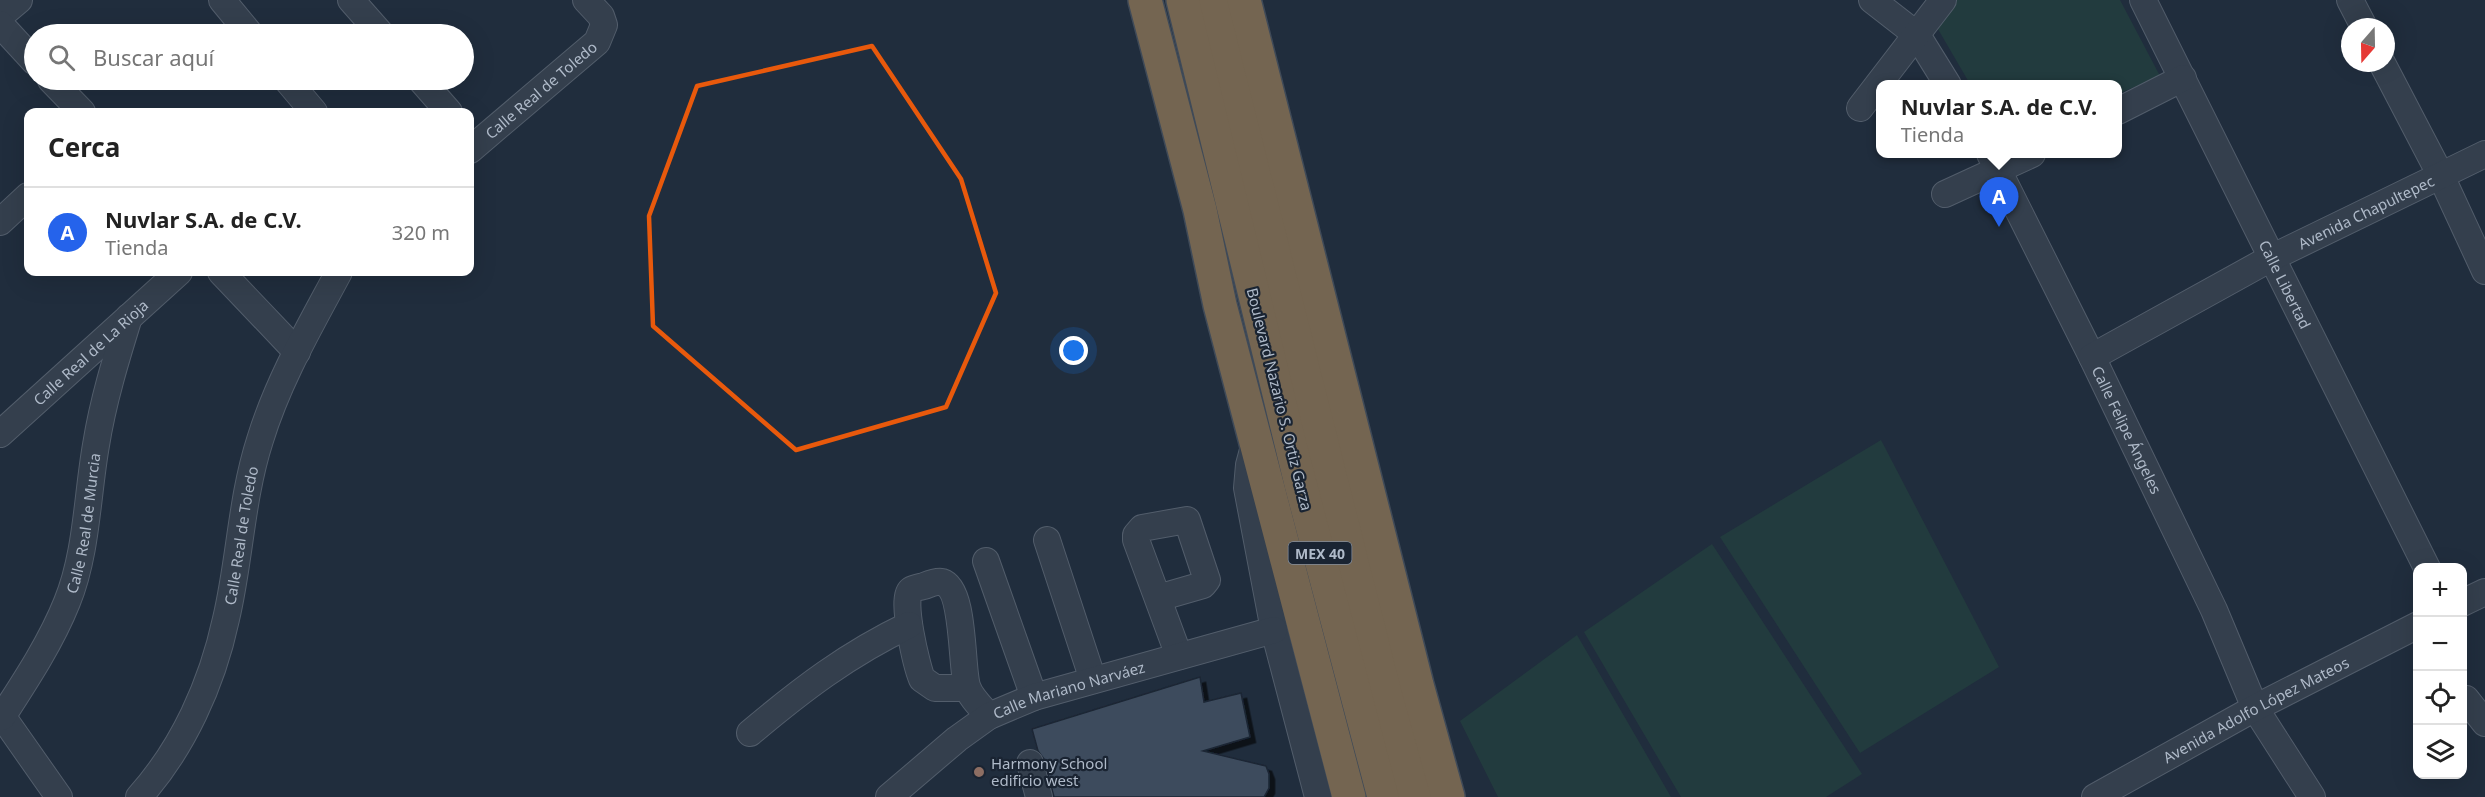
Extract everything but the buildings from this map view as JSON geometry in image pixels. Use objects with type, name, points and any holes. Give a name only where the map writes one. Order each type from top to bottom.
[{"type":"highway","points":[[1145,0],[1200,210],[1220,305],[1349,797]]},
{"type":"highway","name":"Boulevard Nazario S. Ortiz Garza","points":[[1183,0],[1301,484],[1384,797]]},
{"type":"highway","name":"MEX 40","points":[[1216,0],[1319,421],[1416,797]]},
{"type":"highway","points":[[1244,0],[1417,685],[1448,797]]},
{"type":"highway","points":[[1200,210],[1215,244],[1270,423],[1301,484]]},
{"type":"highway","points":[[1374,637],[1417,685]]},
{"type":"street","points":[[0,16],[19,0]]},
{"type":"street","points":[[222,0],[242,24]]},
{"type":"street","points":[[351,0],[372,24]]},
{"type":"street","name":"Calle Real de Toledo","points":[[474,142],[597,42],[604,25],[601,16],[586,0]]},
{"type":"street","points":[[1872,0],[1917,35],[1945,80]]},
{"type":"street","points":[[1882,80],[1943,0]]},
{"type":"street","name":"Calle Libertad","points":[[2143,0],[2425,563]]},
{"type":"street","points":[[2349,0],[2359,18]]},
{"type":"street","points":[[0,24],[24,51]]},
{"type":"street","points":[[2387,72],[2441,176],[2485,271]]},
{"type":"street","points":[[2122,109],[2183,78]]},
{"type":"street","points":[[1860,108],[1876,88]]},
{"type":"street","points":[[61,90],[78,108]]},
{"type":"street","points":[[295,90],[311,108]]},
{"type":"street","points":[[429,90],[445,108]]},
{"type":"street","name":"Avenida Chapultepec","points":[[2092,357],[2271,258],[2485,154]]},
{"type":"street","points":[[1945,194],[1995,161]]},
{"type":"street","name":"Calle Felipe Ángeles","points":[[1995,161],[2214,610],[2255,708],[2312,797]]},
{"type":"street","points":[[0,222],[24,200]]},
{"type":"street","name":"Calle Real de La Rioja","points":[[0,434],[175,276]]},
{"type":"street","points":[[225,276],[297,352]]},
{"type":"street","name":"Calle Real de Toledo","points":[[139,797],[172,754],[192,718],[209,677],[226,619],[247,489],[260,441],[272,405],[337,276]]},
{"type":"street","name":"Calle Real de Murcia","points":[[1,715],[39,657],[68,600],[80,560],[96,444],[112,372],[129,317]]},
{"type":"street","points":[[1256,439],[1248,465],[1247,488],[1274,630],[1318,797]]},
{"type":"street","points":[[1047,540],[1093,681]]},
{"type":"street","points":[[986,561],[1034,697]]},
{"type":"street","points":[[968,688],[935,688],[922,679],[909,626],[908,593],[911,590],[937,582],[947,585],[951,591],[958,616],[968,688],[989,716]]},
{"type":"street","points":[[2467,601],[2485,592]]},
{"type":"street","points":[[1158,598],[1179,656]]},
{"type":"street","points":[[750,734],[797,694],[835,666],[870,644],[909,626]]},
{"type":"street","name":"Avenida Adolfo López Mateos","points":[[2096,797],[2255,708],[2413,628]]},
{"type":"street","name":"Calle Mariano Narváez","points":[[889,797],[957,739],[989,716],[1034,697],[1274,630]]},
{"type":"street","points":[[2467,700],[2485,723]]},
{"type":"street","points":[[1,715],[59,797]]},
{"type":"street","points":[[1030,763],[1039,797]]},
{"type":"highlighted area","points":[[872,46],[961,179],[996,293],[946,407],[796,450],[653,326],[649,216],[697,86]]},
{"type":"green space","points":[[1953,0],[2120,0],[2160,76],[2122,92],[2122,80],[1968,80],[1935,24]]},
{"type":"green space","points":[[1881,440],[1999,667],[1860,753],[1720,537]]},
{"type":"green space","points":[[1712,544],[1862,774],[1826,797],[1681,797],[1584,632]]},
{"type":"green space","points":[[1577,635],[1671,797],[1498,797],[1460,721]]},
{"type":"place","name":"Nuvlar S.A. de C.V.","points":[[1999,227]]},
{"type":"place","name":"Harmony School edificio west","points":[[979,772]]}]
